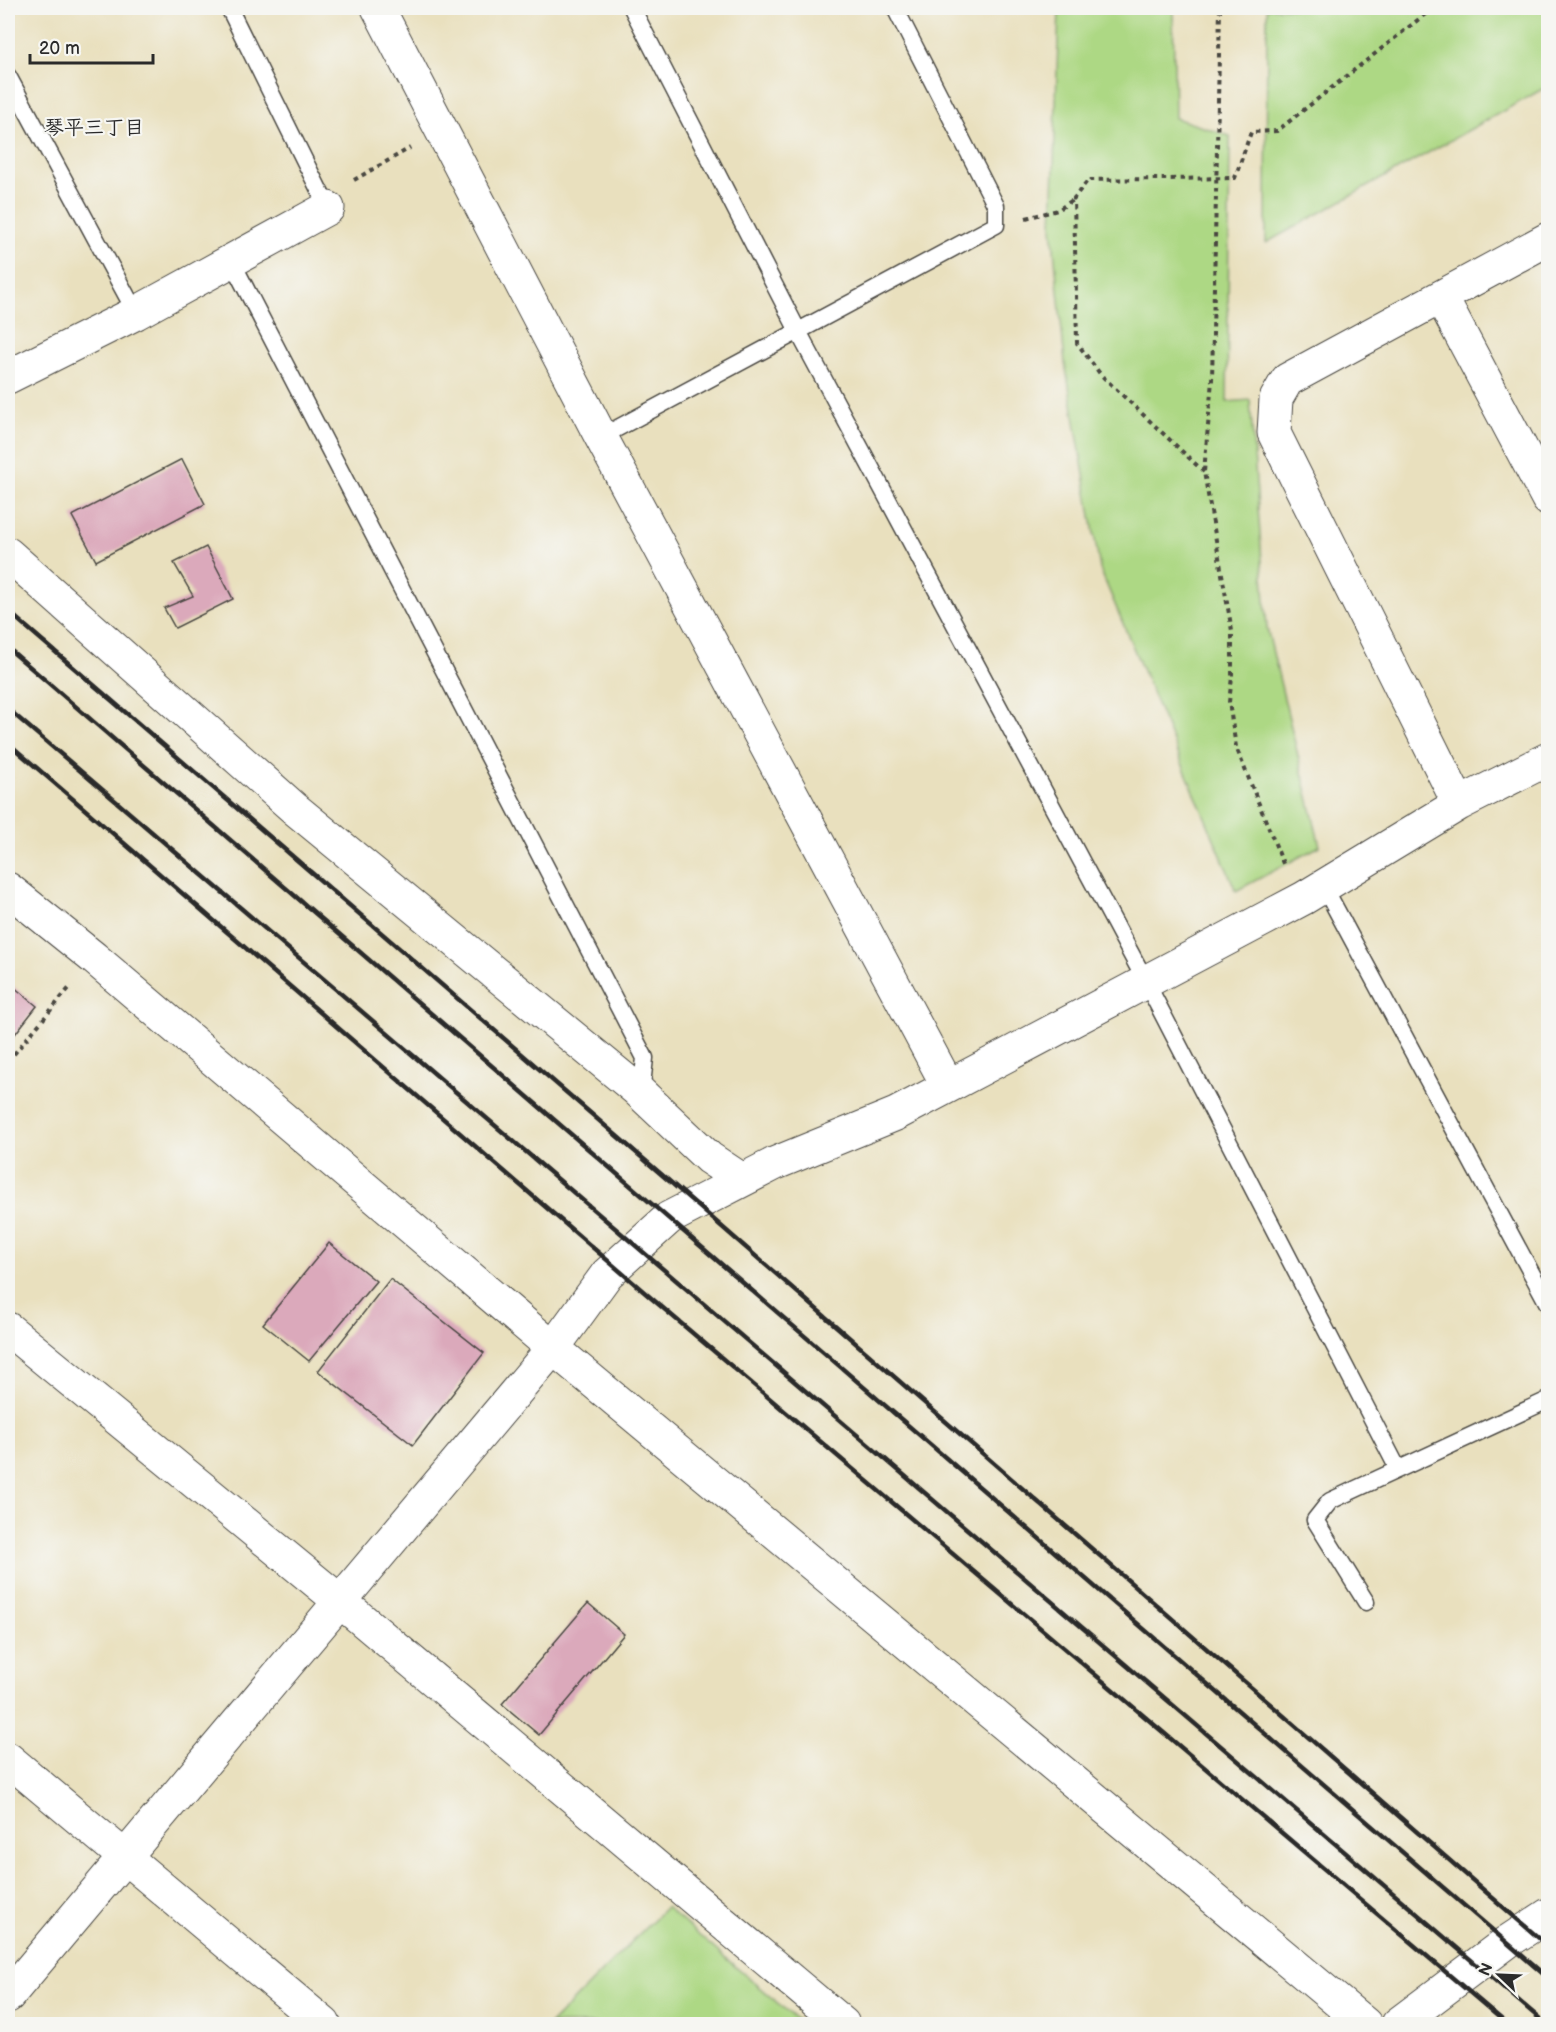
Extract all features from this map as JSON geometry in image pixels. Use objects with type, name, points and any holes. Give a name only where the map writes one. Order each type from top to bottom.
[{"type":"street","points":[[378,8],[601,437],[948,1086]]},
{"type":"street","points":[[8,377],[136,313],[328,208]]},
{"type":"street","points":[[1459,804],[1274,433],[1276,399],[1287,380],[1548,239]]},
{"type":"street","points":[[1441,297],[1548,499]]},
{"type":"street","points":[[8,554],[295,809],[641,1095],[709,1158],[742,1180]]},
{"type":"street","points":[[8,1996],[553,1348],[607,1274],[669,1218],[776,1163],[896,1114],[1145,980],[1304,898],[1459,804],[1548,759]]},
{"type":"street","points":[[8,890],[94,958],[553,1348],[1365,2025]]},
{"type":"street","points":[[8,1329],[341,1602],[843,2025]]},
{"type":"street","points":[[8,1759],[324,2025]]},
{"type":"street","points":[[1398,2025],[1507,1942],[1548,1915]]},
{"type":"lane","points":[[229,8],[328,208]]},
{"type":"lane","points":[[632,8],[799,333],[1145,980],[1398,1469]]},
{"type":"lane","points":[[601,437],[799,333],[996,225],[996,206],[895,8]]},
{"type":"lane","points":[[8,76],[136,313]]},
{"type":"lane","points":[[232,262],[645,1058],[641,1095]]},
{"type":"lane","points":[[1323,885],[1548,1304]]},
{"type":"lane","points":[[1366,1602],[1315,1520],[1330,1501],[1548,1400]]},
{"type":"path","points":[[1220,8],[1212,380],[1204,472],[1232,631],[1232,677],[1229,702],[1236,747],[1284,866]]},
{"type":"path","points":[[996,225],[1058,210],[1074,198],[1088,180],[1216,176],[1235,178],[1251,132],[1277,131],[1433,8]]},
{"type":"path","points":[[328,208],[339,188],[442,132]]},
{"type":"path","points":[[1074,198],[1077,343],[1101,375],[1204,472]]},
{"type":"path","points":[[8,1061],[94,958]]},
{"type":"green space","points":[[1059,8],[1173,8],[1175,118],[1230,136],[1227,402],[1250,400],[1267,628],[1320,846],[1236,891],[1100,569],[1065,363],[1052,228]]},
{"type":"green space","points":[[1267,8],[1548,8],[1548,86],[1266,243]]},
{"type":"green space","points":[[666,1907],[802,2024],[550,2024]]},
{"type":"building","points":[[182,459],[205,504],[96,561],[72,516]]},
{"type":"building","points":[[206,547],[233,599],[175,628],[164,608],[193,596],[174,563]]},
{"type":"building","points":[[8,982],[37,1006],[8,1043]]},
{"type":"building","points":[[329,1243],[376,1281],[309,1361],[263,1324]]},
{"type":"building","points":[[390,1279],[484,1353],[413,1445],[318,1371]]},
{"type":"building","points":[[588,1603],[624,1634],[539,1735],[502,1704]]},
{"type":"railway","points":[[8,611],[697,1205],[1548,1946]]},
{"type":"railway","points":[[8,648],[1548,1978]]},
{"type":"railway","points":[[8,709],[1546,2024]]},
{"type":"railway","points":[[8,743],[650,1297],[1507,2024]]},
{"type":"district","name":"琴平三丁目","points":[[94,127]]}]
